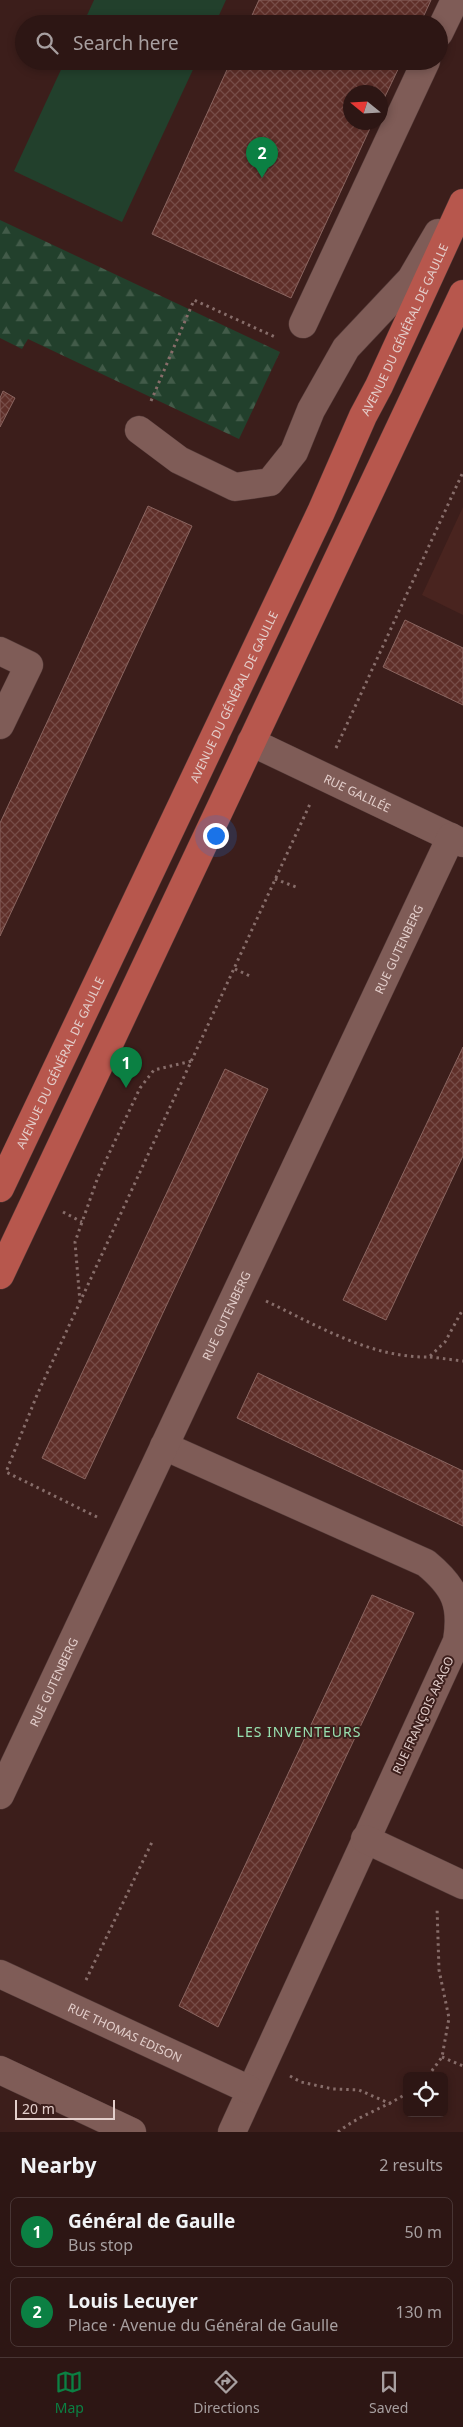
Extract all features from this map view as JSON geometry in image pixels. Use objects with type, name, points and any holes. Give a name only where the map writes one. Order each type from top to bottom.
[{"type":"main road","name":"AVENUE DU GÉNÉRAL DE GAULLE","points":[[0,1188],[321,512],[363,416],[379,386],[463,203]]},
{"type":"main road","points":[[0,1275],[463,294]]},
{"type":"street","points":[[448,15],[455,0]]},
{"type":"street","points":[[303,324],[422,70]]},
{"type":"street","points":[[139,430],[179,460],[235,488],[270,482],[294,452],[311,410],[346,348],[411,279],[463,191]]},
{"type":"street","points":[[0,651],[29,665],[0,725]]},
{"type":"street","name":"RUE GALILÉE","points":[[251,742],[323,778],[457,840]]},
{"type":"street","name":"RUE GUTENBERG","points":[[0,1794],[238,1288],[457,840]]},
{"type":"street","name":"RUE FRANÇOIS ARAGO","points":[[164,1446],[426,1563],[440,1574],[459,1603],[461,1623],[457,1641],[232,2132]]},
{"type":"street","points":[[365,1839],[456,1881]]},
{"type":"street","name":"RUE THOMAS EDISON","points":[[0,1974],[250,2090]]},
{"type":"street","points":[[0,2070],[132,2132]]},
{"type":"path","points":[[139,430],[194,300],[294,345],[303,324]]},
{"type":"path","points":[[124,1530],[6,1472],[37,1396],[463,472]]},
{"type":"path","points":[[276,879],[296,887]]},
{"type":"path","points":[[235,969],[250,976]]},
{"type":"path","points":[[80,1303],[75,1242],[98,1177],[140,1088],[154,1070],[192,1061]]},
{"type":"path","points":[[238,1288],[340,1337],[377,1351],[407,1358],[430,1357],[463,1361]]},
{"type":"path","points":[[430,1357],[446,1342],[463,1309]]},
{"type":"path","points":[[73,2008],[154,1840]]},
{"type":"path","points":[[431,2072],[442,2057],[449,2018],[439,1970],[438,1899],[456,1881]]},
{"type":"path","points":[[442,2057],[463,2066]]},
{"type":"path","points":[[262,2063],[301,2082],[333,2089],[359,2090],[391,2104]]},
{"type":"path","points":[[338,2132],[350,2122],[391,2104],[403,2096]]},
{"type":"shaded area","points":[[463,507],[463,615],[422,595]]},
{"type":"green space","points":[[94,0],[226,0],[219,15],[87,15]]},
{"type":"green space","points":[[61,70],[193,70],[122,222],[14,171]]},
{"type":"green space","points":[[0,220],[280,352],[239,439],[28,339],[22,349],[0,338]]},
{"type":"building","points":[[259,0],[431,0],[424,15],[252,15]]},
{"type":"building","points":[[227,70],[398,70],[388,90],[388,85],[343,85],[343,130],[369,130],[291,298],[152,234]]},
{"type":"building","points":[[3,391],[15,398],[0,427],[0,398]]},
{"type":"building","points":[[148,506],[192,526],[0,936],[0,823]]},
{"type":"building","points":[[405,620],[463,648],[463,705],[383,667]]},
{"type":"building","points":[[463,1047],[463,1156],[386,1320],[343,1300]]},
{"type":"building","points":[[225,1069],[268,1089],[85,1479],[42,1458]]},
{"type":"building","points":[[258,1373],[463,1471],[463,1526],[237,1418]]},
{"type":"building","points":[[372,1595],[414,1613],[218,2027],[179,2006]]},
{"type":"place","name":"Louis Lecuyer","points":[[262,178]]},
{"type":"place","name":"Général de Gaulle","points":[[126,1088]]},
{"type":"district","name":"LES INVENTEURS","points":[[299,1731]]}]
